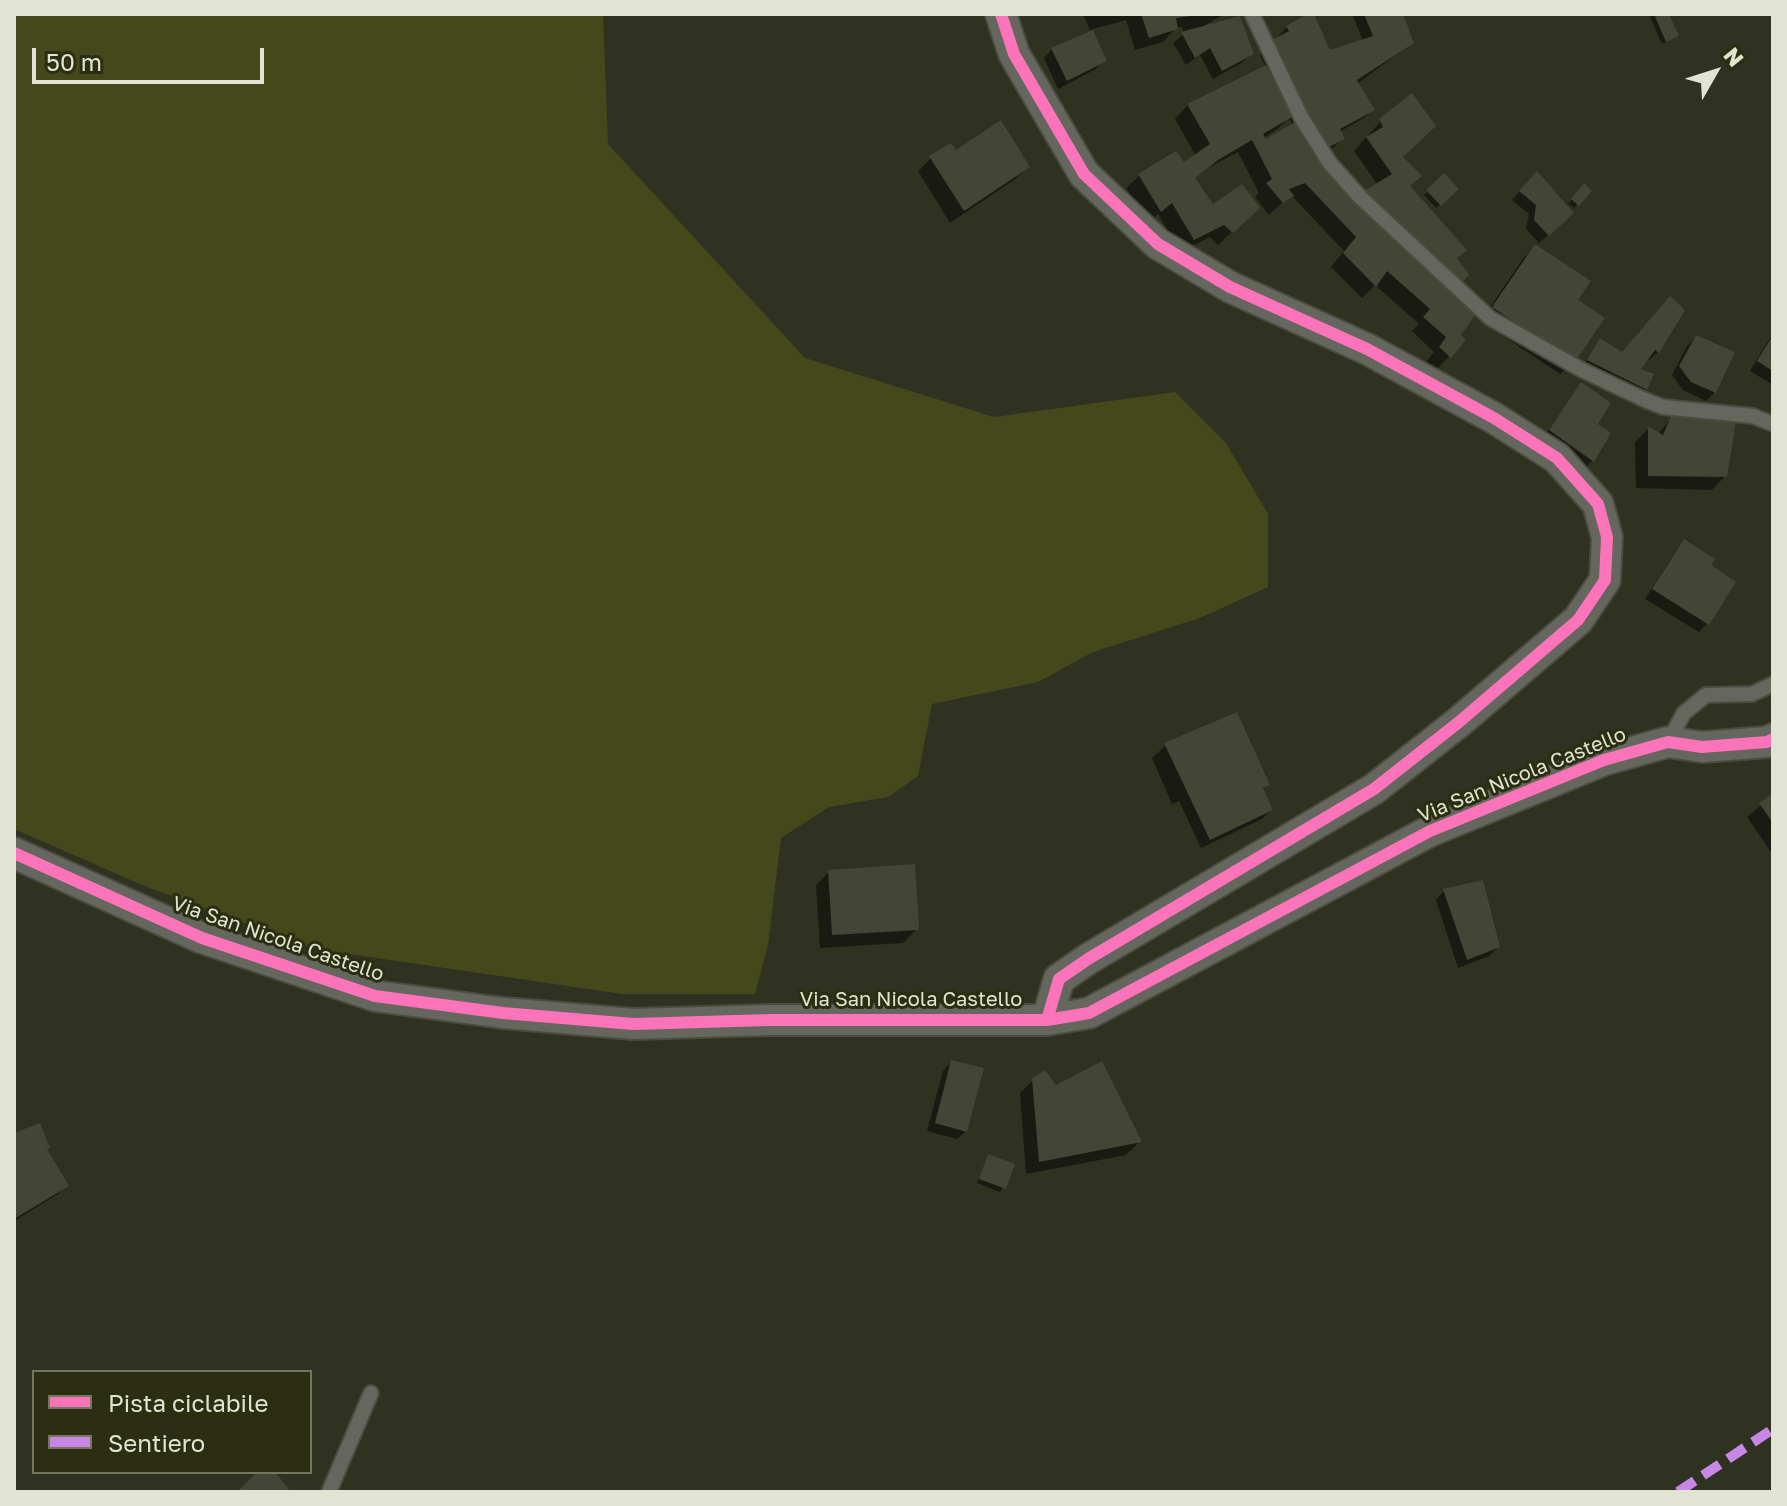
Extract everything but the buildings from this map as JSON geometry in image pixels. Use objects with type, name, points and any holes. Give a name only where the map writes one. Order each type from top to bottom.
[{"type":"street","points":[[1001,14],[1014,54],[1084,174],[1158,244],[1230,287],[1367,349],[1494,418],[1557,458],[1598,504],[1607,537],[1605,580],[1578,620],[1459,722],[1374,789],[1059,979],[1047,1020]]},
{"type":"street","name":"Via San Nicola Castello","points":[[14,853],[202,938],[375,996],[503,1013],[633,1024],[769,1020],[1047,1020],[1089,1013],[1430,831],[1604,760],[1668,742],[1702,747],[1773,739]]},
{"type":"lane","points":[[1252,14],[1301,117],[1329,162],[1360,197],[1490,318],[1580,369],[1663,407],[1753,416],[1773,424]]},
{"type":"lane","points":[[1668,742],[1684,713],[1706,695],[1752,694],[1773,684]]},
{"type":"lane","points":[[329,1492],[371,1393]]},
{"type":"green space","points":[[14,14],[603,14],[608,144],[805,358],[994,417],[1175,392],[1226,443],[1268,514],[1268,587],[1200,618],[1093,652],[1038,682],[932,704],[918,776],[888,797],[829,807],[781,838],[768,945],[755,994],[622,994],[315,949],[142,885],[14,829]]},
{"type":"marked path","points":[[1678,1492],[1773,1429]]},
{"type":"cycle path","points":[[1001,14],[1014,54],[1084,174],[1158,244],[1230,287],[1367,349],[1494,418],[1557,458],[1598,504],[1607,537],[1605,580],[1578,620],[1459,722],[1374,789],[1059,979],[1047,1020]]},
{"type":"cycle path","points":[[14,853],[202,938],[375,996],[503,1013],[633,1024],[769,1020],[1047,1020],[1089,1013],[1430,831],[1604,760],[1668,742],[1702,747],[1773,739]]}]
